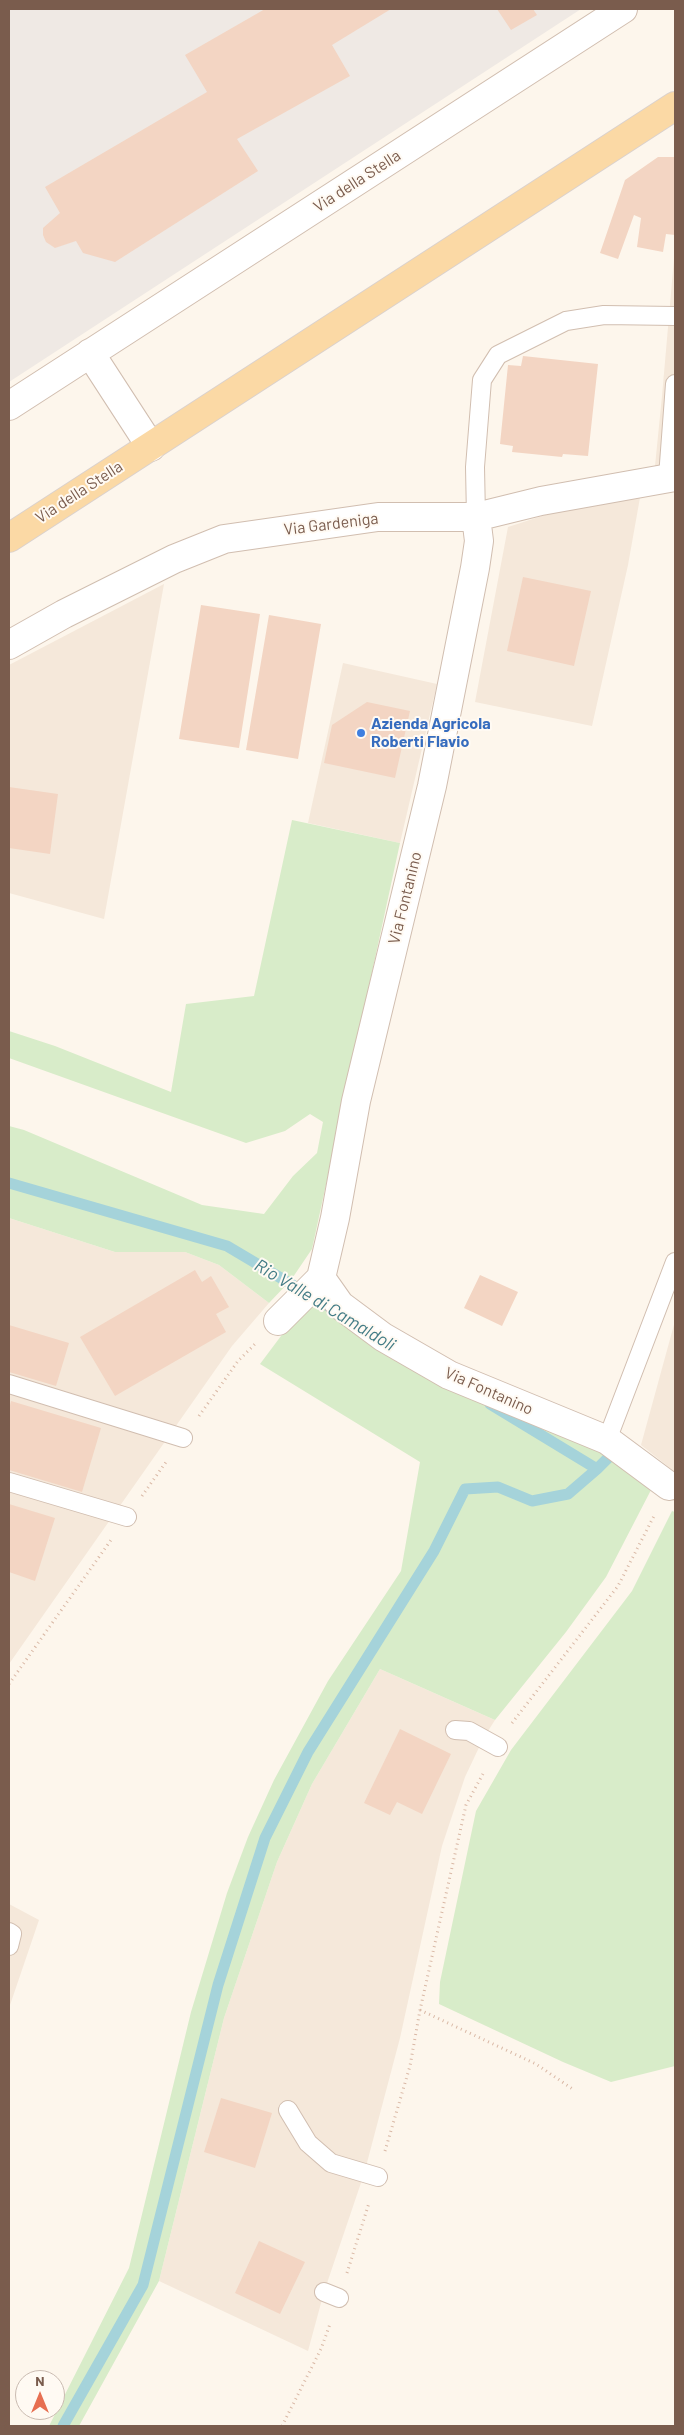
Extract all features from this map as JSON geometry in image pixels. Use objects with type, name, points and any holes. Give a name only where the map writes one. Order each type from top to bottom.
[{"type":"main road","name":"Via della Stella","points":[[9,538],[675,106]]},
{"type":"street","name":"Via della Stella","points":[[9,406],[623,9]]},
{"type":"street","points":[[90,353],[150,447]]},
{"type":"street","name":"Via Gardeniga","points":[[9,645],[64,614],[174,559],[224,539],[378,517],[476,517],[541,501],[672,477]]},
{"type":"street","name":"Via Fontanino","points":[[476,517],[479,541],[475,568],[432,786],[356,1101],[334,1218],[314,1286],[383,1337],[449,1376],[607,1440],[672,1482]]},
{"type":"street","points":[[278,1321],[314,1286]]},
{"type":"lane","points":[[476,517],[475,467],[482,380],[498,355],[566,321],[604,315],[675,316]]},
{"type":"lane","points":[[672,477],[675,384]]},
{"type":"lane","points":[[607,1440],[675,1262]]},
{"type":"lane","points":[[9,1384],[183,1438]]},
{"type":"lane","points":[[9,1482],[127,1517]]},
{"type":"lane","points":[[456,1730],[468,1731],[498,1747]]},
{"type":"lane","points":[[9,1932],[12,1934],[9,1946]]},
{"type":"lane","points":[[288,2110],[308,2143],[331,2163],[378,2177]]},
{"type":"path","points":[[282,2426],[321,2348],[332,2295],[378,2177],[410,2066],[420,2010],[466,1804],[508,1728],[618,1586],[672,1482]]},
{"type":"path","points":[[420,2010],[536,2064],[574,2090]]},
{"type":"shaded area","points":[[9,9],[581,9],[9,382]]},
{"type":"shaded area","points":[[675,247],[675,465],[655,466],[662,396]]},
{"type":"shaded area","points":[[641,492],[628,565],[592,726],[475,702],[508,527],[576,505]]},
{"type":"shaded area","points":[[164,584],[104,919],[9,893],[9,665]]},
{"type":"shaded area","points":[[343,663],[437,684],[400,843],[308,823]]},
{"type":"shaded area","points":[[9,1218],[115,1252],[185,1252],[219,1265],[269,1303],[232,1346],[9,1664]]},
{"type":"shaded area","points":[[675,1321],[675,1472],[641,1445]]},
{"type":"shaded area","points":[[380,1669],[495,1720],[483,1739],[465,1777],[442,1846],[400,2038],[364,2174],[324,2292],[308,2351],[159,2281],[224,2018],[277,1862],[312,1784]]},
{"type":"shaded area","points":[[9,1904],[39,1920],[9,2008]]},
{"type":"green space","points":[[292,820],[400,843],[312,1249],[291,1280],[269,1303],[219,1265],[185,1252],[115,1252],[9,1218],[9,1126],[24,1130],[202,1205],[264,1214],[293,1176],[317,1153],[323,1122],[310,1114],[285,1131],[246,1143],[9,1058],[9,1031],[55,1046],[171,1092],[186,1004],[254,996]]},
{"type":"green space","points":[[320,1302],[365,1337],[598,1450],[651,1490],[606,1577],[566,1632],[495,1720],[380,1669],[312,1784],[277,1862],[224,2018],[159,2281],[79,2426],[49,2426],[52,2420],[65,2420],[65,2394],[129,2268],[191,2012],[227,1893],[248,1837],[274,1780],[328,1681],[401,1571],[420,1462],[260,1364],[305,1304]]},
{"type":"green space","points":[[672,1511],[675,1512],[675,2066],[611,2082],[563,2062],[439,2004],[440,1982],[476,1811],[511,1750],[632,1591]]},
{"type":"building","points":[[265,9],[391,9],[332,45],[350,76],[237,139],[258,171],[115,262],[83,253],[76,241],[55,248],[46,242],[43,228],[60,213],[45,187],[207,92],[185,55]]},
{"type":"building","points":[[497,9],[533,9],[537,15],[511,30]]},
{"type":"building","points":[[658,157],[675,157],[675,235],[666,234],[663,252],[637,247],[641,218],[634,215],[618,259],[600,253],[625,180]]},
{"type":"building","points":[[523,356],[598,364],[588,456],[563,454],[562,457],[512,452],[513,446],[500,444],[508,365],[521,366]]},
{"type":"building","points":[[523,577],[591,591],[574,666],[507,651]]},
{"type":"building","points":[[201,605],[260,614],[239,748],[179,739]]},
{"type":"building","points":[[269,615],[321,624],[298,759],[246,750]]},
{"type":"building","points":[[367,702],[410,711],[395,778],[324,763],[332,725]]},
{"type":"building","points":[[9,787],[58,794],[50,854],[9,848]]},
{"type":"building","points":[[195,1270],[202,1282],[211,1276],[229,1307],[216,1314],[226,1332],[115,1396],[80,1337]]},
{"type":"building","points":[[480,1275],[518,1292],[502,1326],[464,1308]]},
{"type":"building","points":[[9,1325],[69,1343],[56,1386],[9,1372]]},
{"type":"building","points":[[11,1401],[101,1428],[82,1492],[9,1470],[9,1409]]},
{"type":"building","points":[[9,1504],[55,1518],[35,1581],[9,1572]]},
{"type":"building","points":[[400,1729],[451,1754],[422,1814],[397,1802],[390,1815],[364,1803]]},
{"type":"building","points":[[221,2098],[272,2113],[255,2168],[204,2152]]},
{"type":"building","points":[[259,2241],[305,2262],[280,2314],[235,2293]]},
{"type":"waterway","name":"Rio Valle di Camaldoli","points":[[9,1183],[227,1246],[333,1309]]},
{"type":"waterway","name":"Rio Valle di Camaldoli","points":[[490,1404],[597,1469],[615,1451]]},
{"type":"waterway","points":[[63,2426],[143,2285],[218,1985],[265,1838],[308,1752],[434,1551],[465,1489],[498,1487],[532,1501],[568,1494],[597,1469]]},
{"type":"place","name":"Azienda Agricola Roberti Flavio","points":[[361,733]]}]
